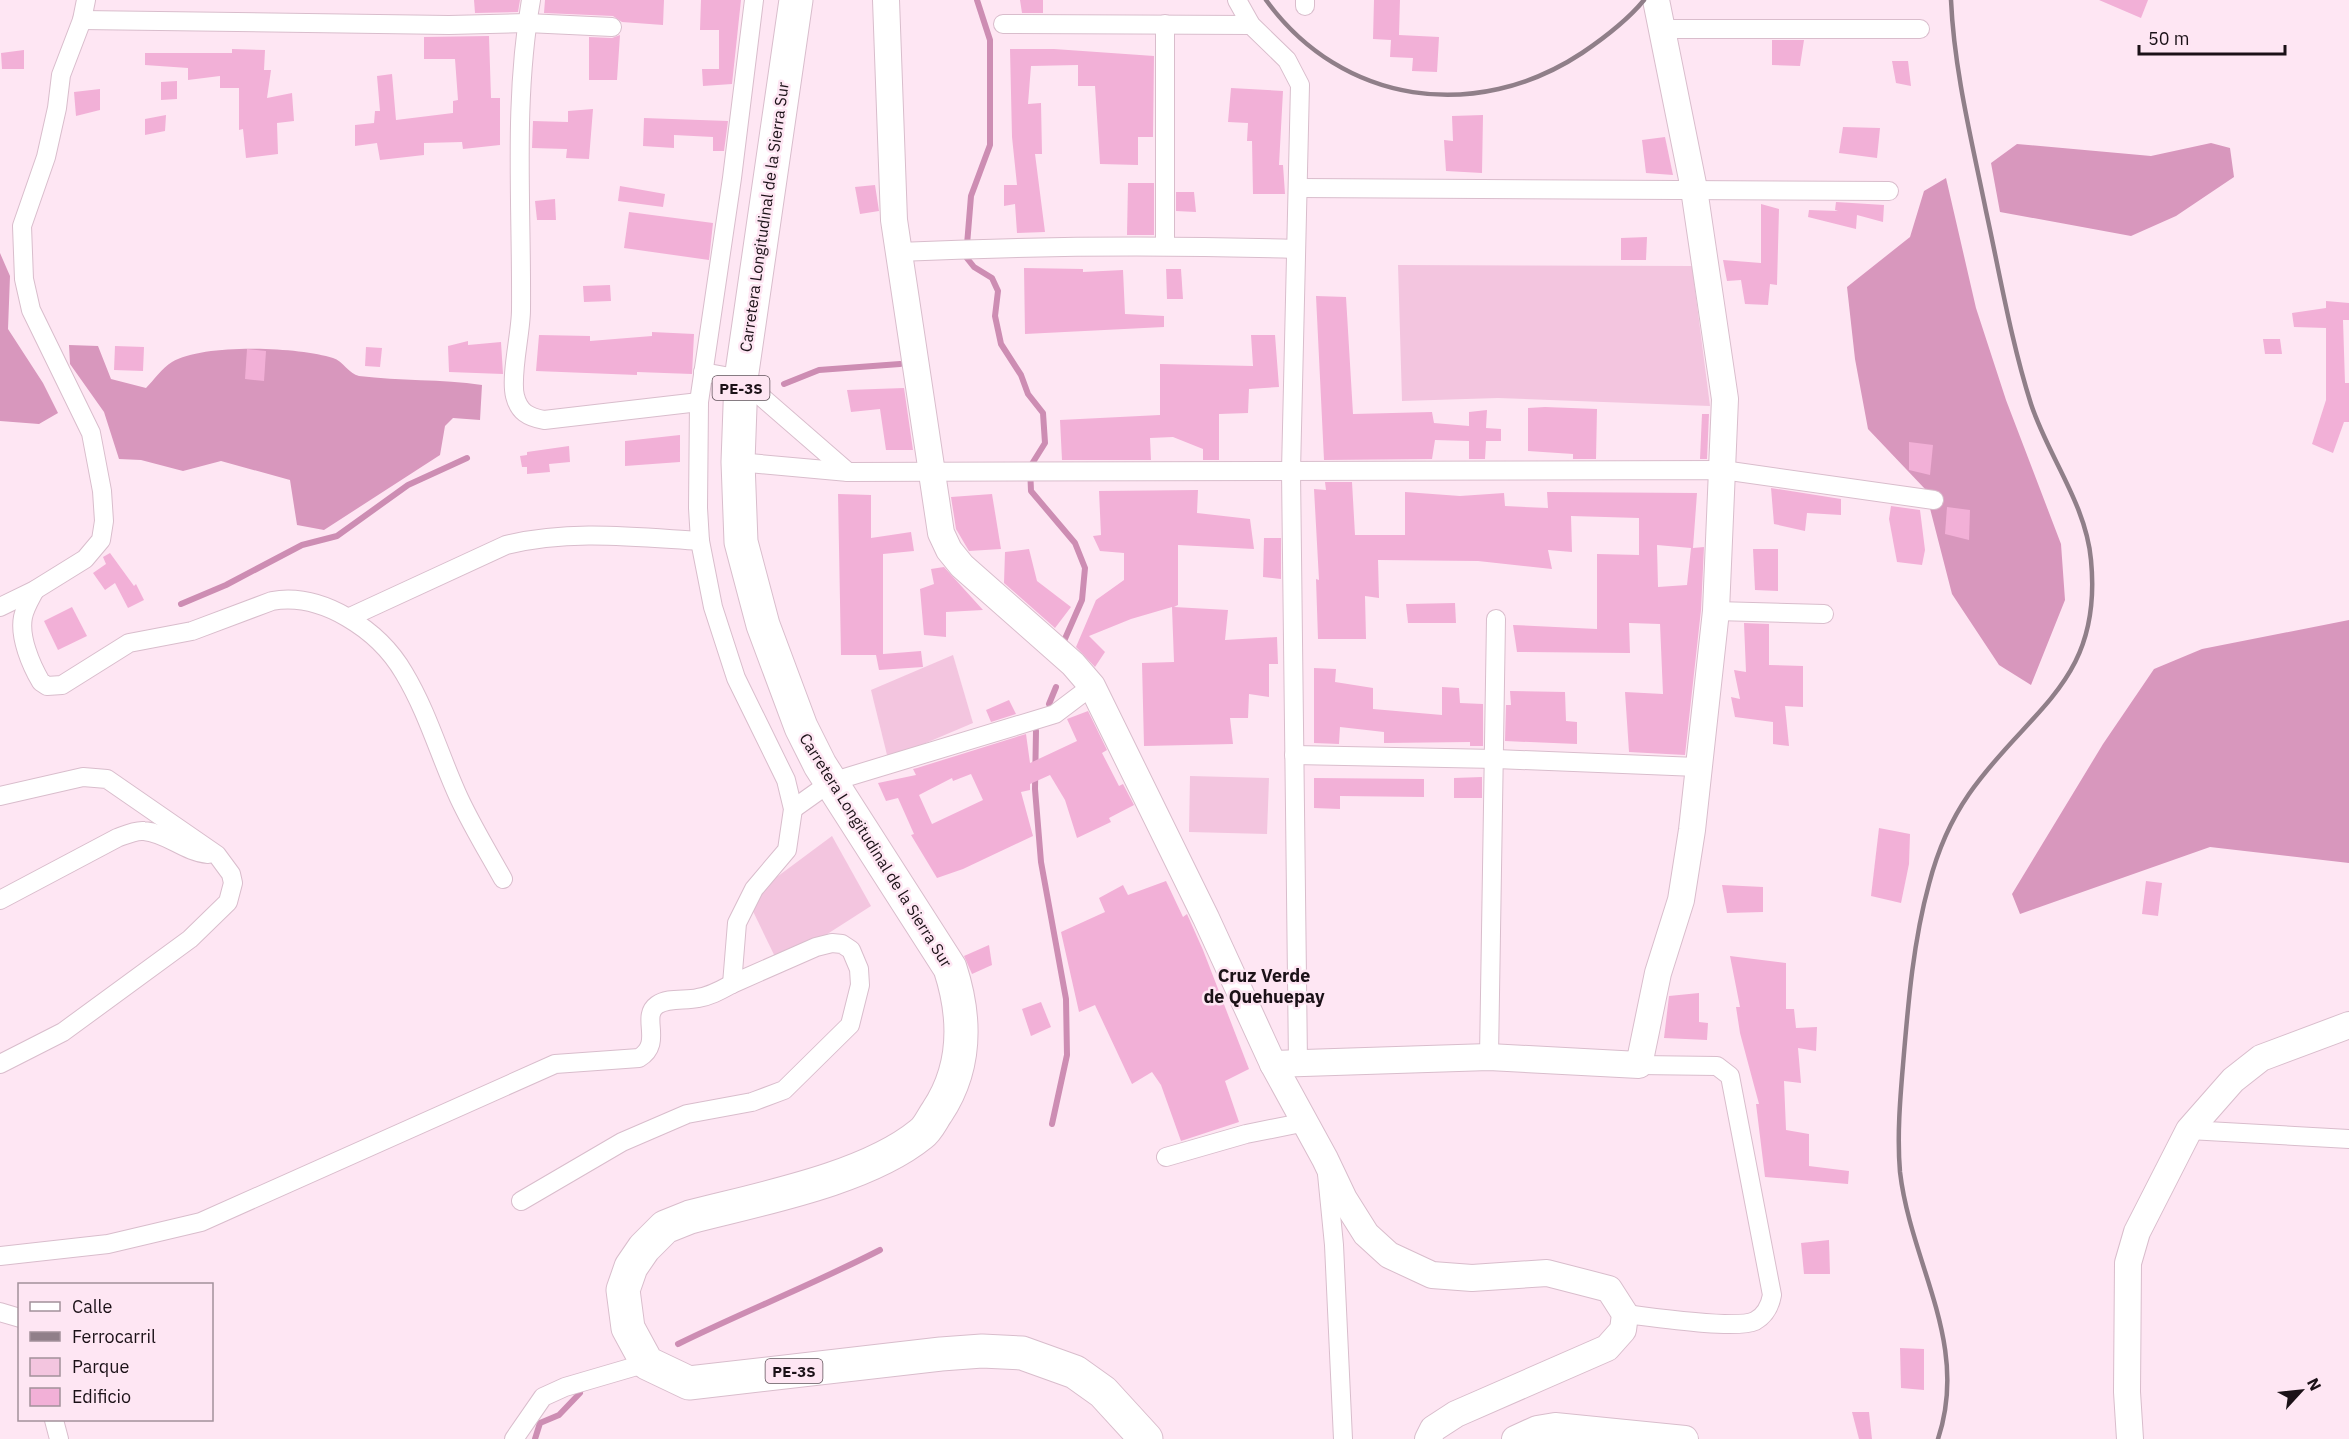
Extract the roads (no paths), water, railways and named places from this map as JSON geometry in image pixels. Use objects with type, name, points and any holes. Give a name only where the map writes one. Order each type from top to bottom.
[{"type":"highway","name":"Carretera Longitudinal de la Sierra Sur","points":[[647,1363],[628,1328],[623,1290],[631,1266],[644,1248],[665,1227],[690,1217],[858,1170],[923,1133],[954,1081],[961,1052],[958,994],[950,968],[831,782],[801,727],[781,680],[755,597],[741,542],[738,462],[741,379],[796,0]]},
{"type":"highway","name":"PE-3S","points":[[647,1363],[689,1383],[941,1354],[982,1351],[1022,1353],[1075,1372],[1103,1392],[1146,1439]]},
{"type":"street","points":[[0,607],[35,590],[85,559],[101,540],[104,521],[102,491],[87,420],[31,310],[24,279],[22,226],[46,157],[57,108],[61,75],[82,20],[86,0]]},
{"type":"street","points":[[531,0],[520,82],[518,138],[521,312],[514,393],[518,407],[528,417],[544,420],[699,402]]},
{"type":"street","points":[[732,984],[737,923],[754,889],[787,850],[793,809],[786,780],[736,678],[713,607],[700,542],[699,402],[732,178],[754,0]]},
{"type":"street","points":[[886,0],[894,220],[930,471],[941,533],[949,550],[986,589],[1073,664],[1092,686],[1201,908],[1273,1064],[1306,1122],[1344,1199],[1366,1234],[1389,1256],[1432,1275],[1472,1278],[1547,1273],[1609,1289],[1625,1314],[1623,1330],[1607,1348],[1456,1414],[1433,1429],[1428,1439]]},
{"type":"street","points":[[1237,0],[1251,25],[1287,60],[1300,86],[1294,249],[1295,375],[1291,471],[1298,1063]]},
{"type":"street","points":[[1639,1065],[1658,973],[1681,900],[1692,830],[1697,767],[1716,611],[1725,399],[1695,189],[1660,29],[1656,0]]},
{"type":"street","points":[[82,20],[449,25],[527,23],[612,27]]},
{"type":"street","points":[[1003,24],[1251,25]]},
{"type":"street","points":[[1165,24],[1165,245]]},
{"type":"street","points":[[1660,29],[1920,29]]},
{"type":"street","points":[[1298,188],[1889,190]]},
{"type":"street","points":[[898,252],[1165,245],[1294,249]]},
{"type":"street","points":[[703,372],[741,379],[848,472]]},
{"type":"street","points":[[738,462],[848,472],[1723,470],[1934,500]]},
{"type":"street","points":[[350,617],[506,545],[522,541],[584,534],[700,542]]},
{"type":"street","points":[[35,590],[24,613],[22,624],[31,666],[40,682],[55,687],[69,682],[129,643],[192,631],[272,601],[281,599],[314,603],[350,617],[404,671],[432,729],[459,798],[503,879]]},
{"type":"street","points":[[1716,611],[1824,614]]},
{"type":"street","points":[[1489,1057],[1497,619]]},
{"type":"street","points":[[793,809],[831,782],[1055,714],[1092,686]]},
{"type":"street","points":[[1294,755],[1496,759],[1697,767]]},
{"type":"street","points":[[0,796],[83,777],[106,779],[217,855],[231,874],[232,894],[228,902],[190,939],[63,1032],[0,1064]]},
{"type":"street","points":[[0,900],[117,838],[137,831],[152,832],[199,854],[217,855]]},
{"type":"street","points":[[0,1256],[108,1244],[201,1222],[555,1064],[639,1058],[648,1053],[652,1046],[652,1011],[656,1005],[708,996],[816,947],[832,943],[842,944],[850,950],[860,969],[860,985],[850,1025],[784,1090],[752,1102],[687,1114],[622,1142],[521,1202]]},
{"type":"street","points":[[2130,1439],[2127,1392],[2128,1263],[2137,1232],[2189,1131],[2233,1080],[2261,1058],[2349,1025]]},
{"type":"street","points":[[1273,1064],[1489,1057],[1639,1065],[1717,1066],[1730,1076],[1772,1294],[1764,1314],[1742,1324],[1625,1314]]},
{"type":"street","points":[[1166,1157],[1246,1134],[1306,1122]]},
{"type":"street","points":[[2189,1131],[2349,1139]]},
{"type":"street","points":[[1325,1159],[1334,1245],[1343,1439]]},
{"type":"street","points":[[0,1312],[18,1317]]},
{"type":"street","points":[[514,1439],[543,1397],[565,1387],[647,1363]]},
{"type":"street","points":[[54,1421],[58,1439]]},
{"type":"street","points":[[1515,1439],[1537,1429],[1555,1426],[1685,1439]]},
{"type":"waterway","points":[[977,0],[990,40],[990,145],[971,196],[966,257],[974,267],[992,278],[998,291],[995,316],[1001,344],[1021,375],[1028,394],[1043,413],[1045,443],[1030,467],[1031,491],[1075,543],[1085,568],[1082,600],[1064,641]]},
{"type":"waterway","points":[[784,384],[819,370],[900,364]]},
{"type":"waterway","points":[[181,604],[226,585],[302,545],[337,536],[408,485],[467,458]]},
{"type":"waterway","points":[[1049,704],[1056,687]]},
{"type":"waterway","points":[[1036,731],[1035,789],[1041,862],[1066,999],[1067,1055],[1052,1124]]},
{"type":"waterway","points":[[678,1344],[880,1250]]},
{"type":"waterway","points":[[535,1439],[540,1423],[559,1415],[580,1393]]},
{"type":"railway","points":[[1266,0],[1297,35],[1333,62],[1371,81],[1413,92],[1455,95],[1499,89],[1541,75],[1599,41],[1623,22],[1644,0]]},
{"type":"railway","points":[[1938,1439],[1946,1404],[1947,1370],[1943,1337],[1906,1206],[1899,1159],[1899,1118],[1905,1042],[1912,974],[1923,906],[1936,861],[1956,815],[1992,765],[2057,691],[2073,666],[2085,636],[2092,602],[2088,539],[2074,500],[2031,404],[2012,332],[1964,106],[1951,0]]},
{"type":"district","name":"Cruz Verde de Quehuepay","points":[[1264,985]]}]
